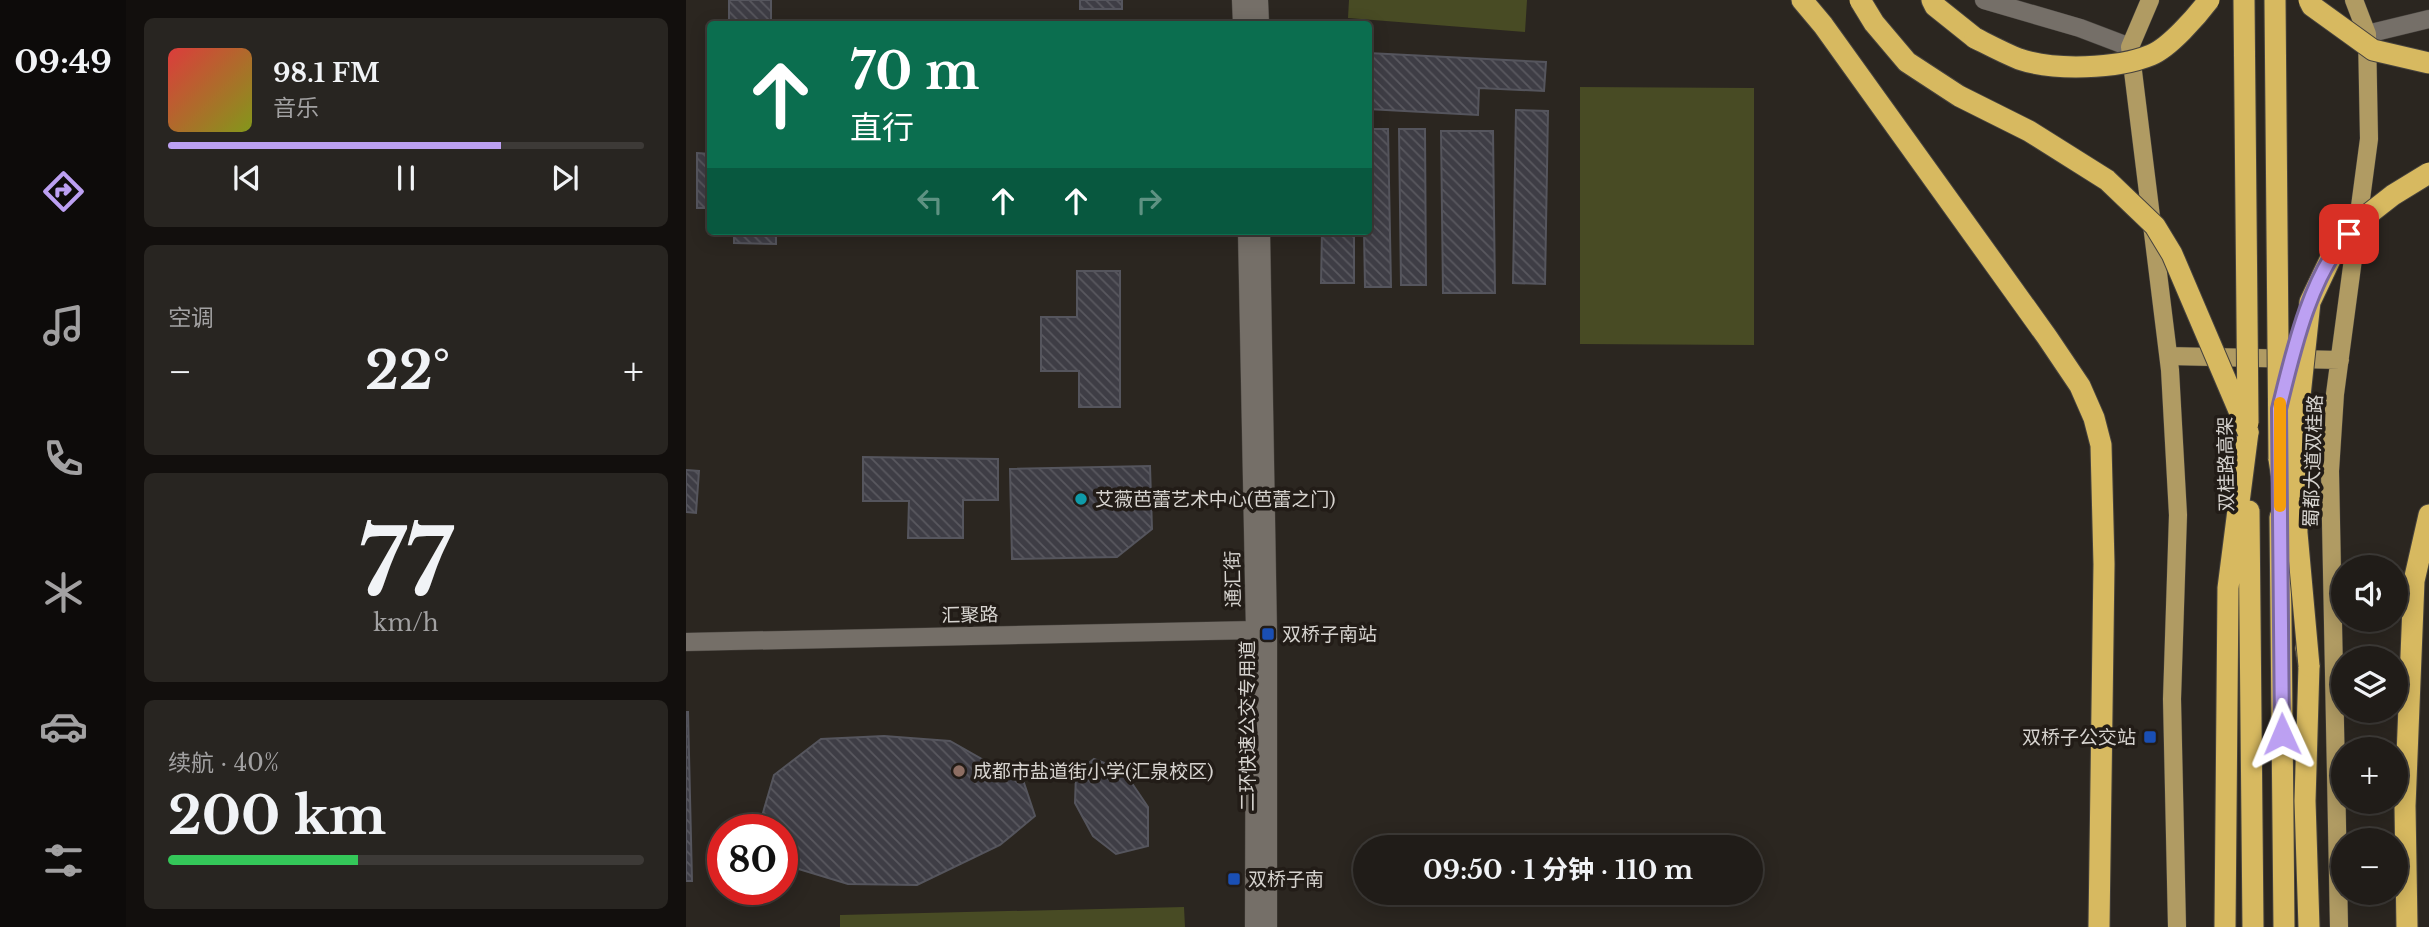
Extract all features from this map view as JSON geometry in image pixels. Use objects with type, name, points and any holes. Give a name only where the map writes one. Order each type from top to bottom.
[{"type":"highway","points":[[1802,0],[1823,25],[2047,337],[2080,386],[2094,418],[2101,445],[2104,565],[2099,927]]},
{"type":"highway","points":[[1860,0],[1874,23],[1907,61],[1959,96],[2029,131],[2107,180],[2155,226],[2172,254],[2248,432],[2228,588],[2225,927]]},
{"type":"highway","points":[[1932,0],[1935,6],[1975,38],[2021,60],[2064,67],[2116,64],[2153,54],[2195,19],[2209,0]]},
{"type":"highway","name":"双桂路高架","points":[[2244,0],[2253,927]]},
{"type":"highway","points":[[2275,0],[2284,927]]},
{"type":"highway","points":[[2309,0],[2312,6],[2373,50],[2429,63]]},
{"type":"highway","points":[[2279,409],[2291,359],[2310,302],[2336,247],[2361,220],[2382,203],[2429,173]]},
{"type":"highway","points":[[2309,927],[2305,800],[2309,666],[2297,533],[2295,443],[2310,302]]},
{"type":"highway","points":[[2279,459],[2309,666]]},
{"type":"highway","points":[[2407,927],[2405,806],[2414,581],[2429,515]]},
{"type":"main road","points":[[2150,0],[2130,47],[2169,356],[2178,515],[2172,699],[2177,927]]},
{"type":"main road","name":"蜀都大道双桂路","points":[[2339,927],[2330,471],[2340,360],[2369,139],[2367,34],[2354,0]]},
{"type":"main road","points":[[2169,356],[2340,360]]},
{"type":"street","points":[[1241,0],[1242,21]]},
{"type":"street","points":[[1258,0],[1260,21]]},
{"type":"street","points":[[1984,0],[2080,28],[2130,47]]},
{"type":"street","points":[[2367,34],[2429,19]]},
{"type":"street","name":"通汇街","points":[[1247,235],[1255,630],[1254,927]]},
{"type":"street","name":"二环快速公交专用道","points":[[1261,235],[1268,634],[1268,927]]},
{"type":"street","name":"汇聚路","points":[[686,642],[1255,630]]},
{"type":"green space","points":[[1349,0],[1527,0],[1525,32],[1348,18]]},
{"type":"green space","points":[[1580,87],[1754,88],[1754,345],[1580,344]]},
{"type":"green space","points":[[1184,907],[1185,927],[840,927],[840,915]]},
{"type":"building","points":[[729,0],[771,0],[771,21],[729,21]]},
{"type":"building","points":[[1080,0],[1122,0],[1122,9],[1080,9]]},
{"type":"building","points":[[1372,53],[1546,62],[1544,91],[1479,88],[1478,115],[1372,109]]},
{"type":"building","points":[[1516,110],[1548,111],[1545,284],[1513,283]]},
{"type":"building","points":[[1372,129],[1388,129],[1391,287],[1365,287],[1364,235],[1372,235]]},
{"type":"building","points":[[1399,129],[1425,129],[1426,285],[1401,285]]},
{"type":"building","points":[[1441,131],[1493,131],[1495,293],[1443,293]]},
{"type":"building","points":[[697,153],[707,154],[707,208],[697,208]]},
{"type":"building","points":[[734,235],[776,235],[776,244],[734,243]]},
{"type":"building","points":[[1322,235],[1354,235],[1354,283],[1321,283]]},
{"type":"building","points":[[1077,271],[1120,271],[1120,407],[1079,407],[1079,371],[1041,371],[1041,317],[1077,317]]},
{"type":"building","points":[[863,457],[998,459],[998,500],[963,500],[963,538],[908,538],[909,501],[863,501]]},
{"type":"building","name":"艾薇芭蕾艺术中心(芭蕾之门)","points":[[1150,466],[1152,529],[1117,557],[1012,559],[1010,469]]},
{"type":"building","points":[[686,470],[699,471],[696,513],[686,512]]},
{"type":"building","points":[[688,712],[692,881],[686,881]]},
{"type":"building","points":[[884,736],[950,741],[1024,783],[1035,816],[1000,845],[917,885],[848,884],[798,869],[798,814],[763,814],[774,775],[821,739]]},
{"type":"building","points":[[1094,759],[1123,770],[1148,807],[1148,846],[1116,854],[1093,836],[1075,803],[1076,773]]},
{"type":"slow traffic","points":[[2280,403],[2280,506]]},
{"type":"place","name":"艾薇芭蕾艺术中心(芭蕾之门)","points":[[1081,499]]},
{"type":"place","name":"双桥子南站","points":[[1268,634]]},
{"type":"place","name":"双桥子公交站","points":[[2150,737]]},
{"type":"place","name":"成都市盐道街小学(汇泉校区)","points":[[959,771]]},
{"type":"place","name":"双桥子南","points":[[1234,879]]},
{"type":"route","points":[[2282,734],[2279,409],[2291,359],[2310,302],[2336,247],[2349,234]]}]
